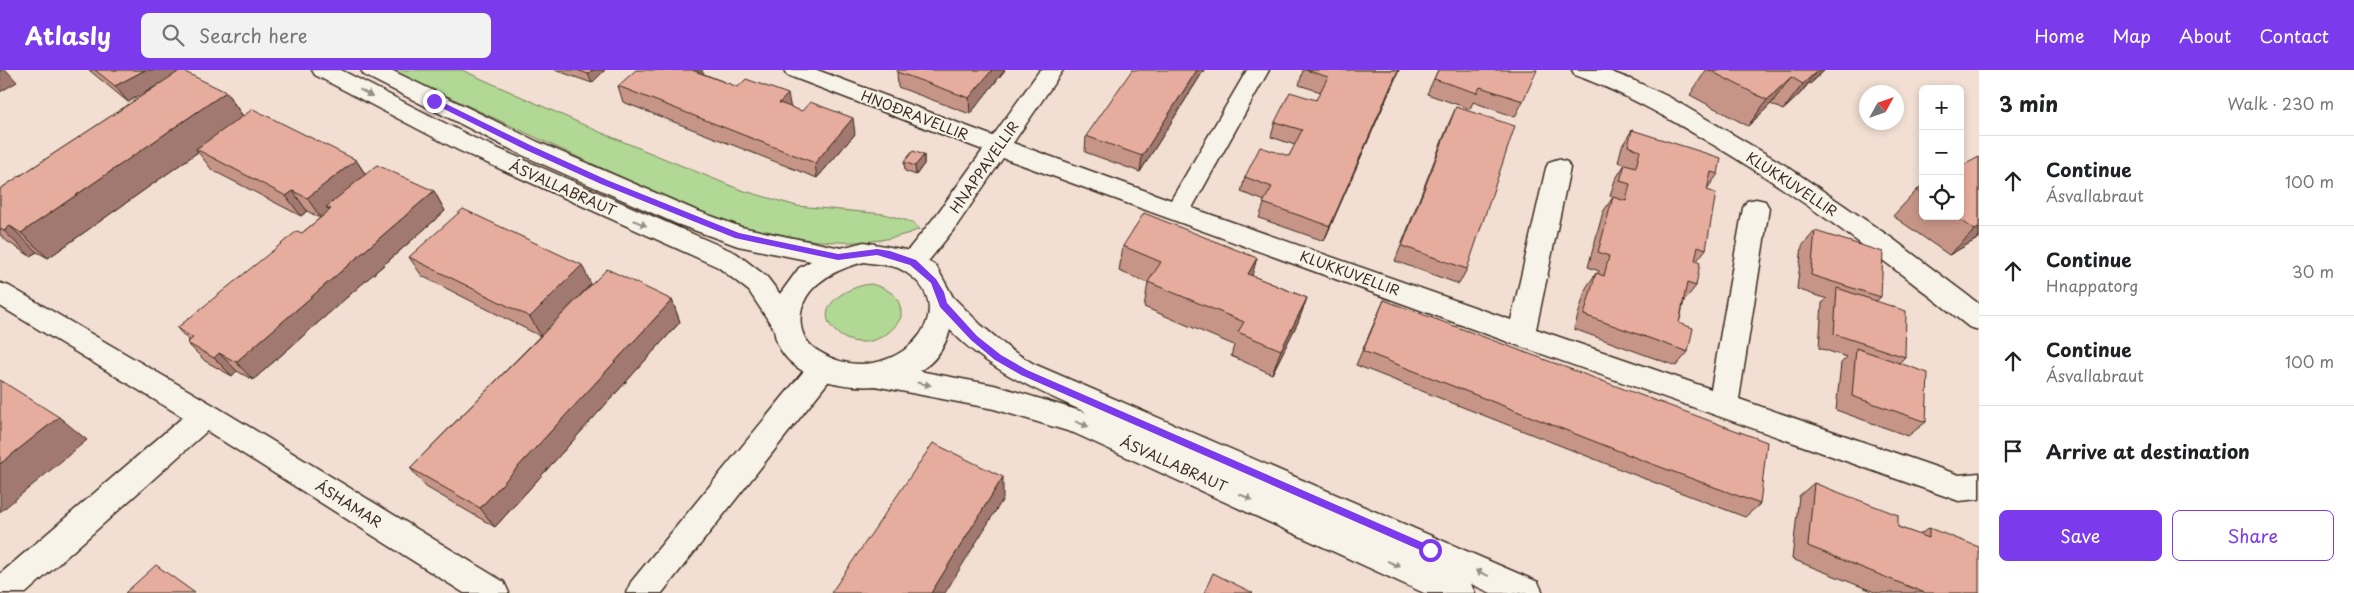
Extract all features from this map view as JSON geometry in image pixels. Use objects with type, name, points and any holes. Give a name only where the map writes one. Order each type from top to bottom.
[{"type":"street","name":"ÁSVALLABRAUT","points":[[324,70],[466,144],[602,207],[727,260],[755,280],[772,301],[786,324]]},
{"type":"street","name":"ÁSVALLABRAUT","points":[[372,70],[529,148],[686,217],[738,236],[838,257]]},
{"type":"street","name":"HNOÐRAVELLIR","points":[[794,70],[839,77],[998,146]]},
{"type":"street","name":"HNAPPAVELLIR","points":[[913,262],[946,221],[1052,70]]},
{"type":"street","points":[[1178,211],[1258,70]]},
{"type":"street","name":"KLUKKUVELLIR","points":[[1587,72],[1627,86],[1661,103],[1779,174],[1884,246],[1979,319]]},
{"type":"street","name":"KLUKKUVELLIR","points":[[998,146],[1521,335],[1959,488],[1979,486]]},
{"type":"street","points":[[1521,335],[1558,168]]},
{"type":"street","points":[[1723,406],[1756,208]]},
{"type":"street","points":[[877,252],[890,254],[913,262],[934,281],[940,292],[943,304],[943,317],[939,330],[922,354],[908,364],[876,375],[858,376],[822,369],[797,350],[789,337],[786,324],[789,300],[795,289],[813,270],[838,257],[858,253],[877,252]]},
{"type":"street","name":"ÁSHAMAR","points":[[0,293],[205,415],[493,593]]},
{"type":"street","name":"ÁSVALLABRAUT","points":[[943,304],[974,338],[998,358],[1024,372],[1527,593]]},
{"type":"street","points":[[642,593],[822,369]]},
{"type":"street","name":"ÁSVALLABRAUT","points":[[876,375],[994,397],[1081,423],[1459,593]]},
{"type":"street","points":[[2,593],[205,415]]},
{"type":"green space","points":[[391,70],[462,70],[602,133],[741,190],[797,206],[884,214],[912,222],[920,229],[896,237],[870,241],[843,242],[788,237],[711,219]]},
{"type":"green space","points":[[871,284],[884,288],[894,295],[901,310],[901,317],[889,332],[872,341],[853,341],[844,338],[829,323],[827,314],[830,306],[843,293]]},
{"type":"building","points":[[95,70],[145,70],[115,86]]},
{"type":"building","points":[[181,70],[226,92],[21,233],[10,226],[4,231],[0,229],[0,189]]},
{"type":"building","points":[[577,70],[593,70],[588,74]]},
{"type":"building","points":[[636,70],[692,70],[738,87],[746,79],[788,94],[779,103],[802,111],[810,102],[853,118],[815,163],[618,86]]},
{"type":"building","points":[[898,70],[992,70],[969,98],[897,72]]},
{"type":"building","points":[[1132,70],[1197,70],[1142,156],[1086,136]]},
{"type":"building","points":[[1306,70],[1398,70],[1330,226],[1263,203],[1272,187],[1245,177],[1260,147],[1289,156],[1302,130],[1275,122],[1290,92],[1316,100],[1328,77]]},
{"type":"building","points":[[1438,70],[1537,70],[1523,101],[1480,87],[1477,93],[1434,79]]},
{"type":"building","points":[[1709,70],[1818,70],[1803,84],[1791,77],[1767,100]]},
{"type":"building","points":[[1456,107],[1515,126],[1467,269],[1402,246]]},
{"type":"building","points":[[253,109],[356,160],[307,198],[293,191],[286,196],[196,149]]},
{"type":"building","points":[[1632,130],[1721,158],[1718,174],[1711,172],[1707,190],[1716,193],[1706,249],[1698,246],[1695,261],[1700,263],[1696,286],[1687,283],[1679,323],[1693,328],[1688,352],[1584,315],[1596,273],[1604,276],[1609,256],[1598,252],[1613,197],[1626,201],[1630,184],[1620,181],[1625,164],[1636,167],[1640,151],[1628,146]]},
{"type":"building","points":[[913,151],[924,155],[915,166],[904,162]]},
{"type":"building","points":[[1979,157],[1979,228],[1975,230],[1961,220],[1964,220],[1964,165]]},
{"type":"building","points":[[377,165],[434,191],[236,362],[219,353],[214,358],[187,343],[193,338],[177,328],[297,231],[302,233],[331,209],[326,207]]},
{"type":"building","points":[[463,209],[582,265],[530,317],[409,257]]},
{"type":"building","points":[[1144,213],[1257,258],[1248,274],[1307,298],[1281,350],[1238,332],[1244,322],[1148,282],[1161,262],[1123,246]]},
{"type":"building","points":[[1815,231],[1883,252],[1881,297],[1811,275]]},
{"type":"building","points":[[607,269],[672,300],[480,508],[410,468]]},
{"type":"building","points":[[1837,288],[1906,311],[1905,357],[1834,334]]},
{"type":"building","points":[[1384,300],[1767,442],[1760,504],[1363,351]]},
{"type":"building","points":[[1856,348],[1928,373],[1926,422],[1852,396]]},
{"type":"building","points":[[0,380],[59,417],[0,464]]},
{"type":"building","points":[[933,443],[1003,477],[931,593],[831,593]]},
{"type":"building","points":[[1814,483],[1898,515],[1898,527],[1929,538],[1929,528],[1979,547],[1979,593],[1925,593],[1808,546]]},
{"type":"building","points":[[156,565],[195,593],[125,593]]},
{"type":"building","points":[[1213,573],[1253,593],[1204,593]]},
{"type":"route","points":[[434,101],[529,148],[604,182],[686,217],[738,236],[838,257],[864,252],[877,252],[890,254],[913,262],[934,281],[940,292],[943,304],[974,338],[998,358],[1024,372],[1297,490],[1430,550]]}]
